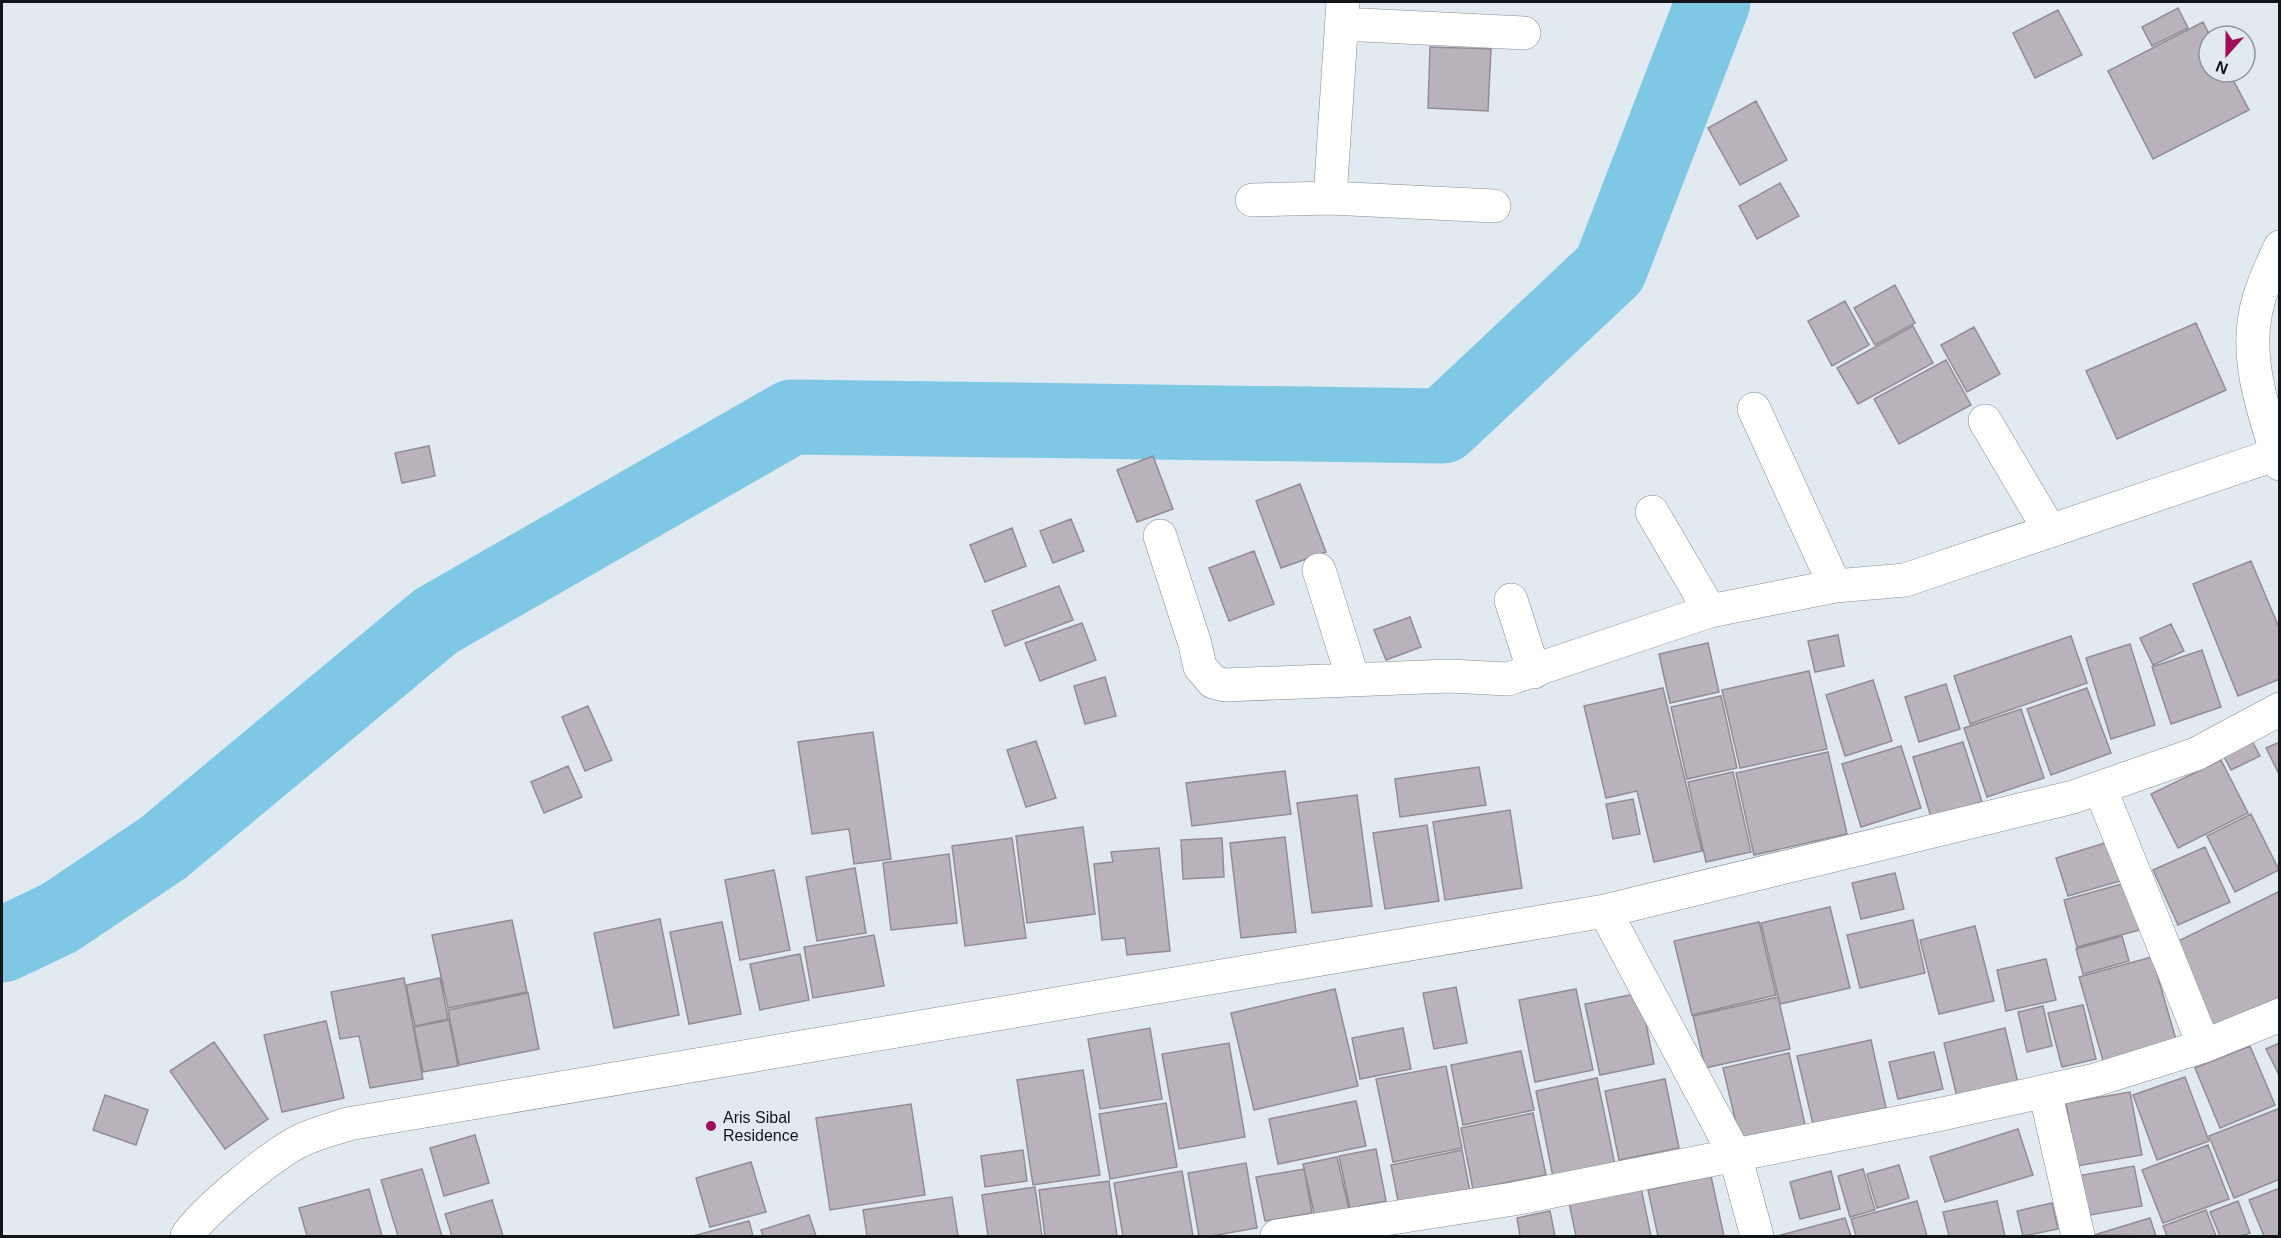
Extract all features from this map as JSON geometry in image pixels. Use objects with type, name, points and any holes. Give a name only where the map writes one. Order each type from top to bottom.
[{"type":"street","points":[[1330,198],[1342,13],[1524,33]]},
{"type":"street","points":[[1252,200],[1330,198],[1494,206]]},
{"type":"street","points":[[1160,536],[1195,644],[1200,667],[1213,682],[1225,685],[1449,676],[1508,679],[1710,611],[1835,586],[1905,580],[2050,531],[2278,459],[2261,400],[2253,354],[2255,317],[2264,282],[2280,247]]},
{"type":"street","points":[[1754,409],[1835,586]]},
{"type":"street","points":[[1985,421],[2050,531]]},
{"type":"street","points":[[1652,512],[1710,611]]},
{"type":"street","points":[[1319,570],[1353,679]]},
{"type":"street","points":[[1511,600],[1534,672]]},
{"type":"street","points":[[187,1236],[196,1223],[264,1164],[303,1139],[348,1124],[1605,910],[2073,797],[2196,754],[2280,709]]},
{"type":"street","points":[[2100,788],[2204,1046]]},
{"type":"street","points":[[1605,910],[1736,1155],[1757,1236]]},
{"type":"street","points":[[1281,1236],[1513,1199],[2095,1080],[2204,1046],[2280,1015]]},
{"type":"street","points":[[2045,1091],[2078,1236]]},
{"type":"building","points":[[2178,8],[2188,28],[2152,46],[2142,27]]},
{"type":"building","points":[[2058,10],[2082,55],[2035,78],[2013,33]]},
{"type":"building","points":[[2197,25],[2197,84],[2235,84],[2249,110],[2153,159],[2108,71]]},
{"type":"building","points":[[1430,47],[1491,49],[1488,111],[1428,108]]},
{"type":"building","points":[[1756,101],[1787,160],[1740,185],[1708,128]]},
{"type":"building","points":[[1780,183],[1799,216],[1757,239],[1739,206]]},
{"type":"building","points":[[1895,285],[1915,323],[1875,345],[1854,308]]},
{"type":"building","points":[[1845,301],[1869,345],[1832,366],[1808,321]]},
{"type":"building","points":[[2196,323],[2226,390],[2117,439],[2086,371]]},
{"type":"building","points":[[1913,326],[1933,363],[1858,404],[1837,368]]},
{"type":"building","points":[[1974,327],[2000,374],[1967,392],[1941,345]]},
{"type":"building","points":[[1946,360],[1971,405],[1899,444],[1874,399]]},
{"type":"building","points":[[429,446],[435,476],[402,483],[395,453]]},
{"type":"building","points":[[1153,456],[1173,509],[1137,522],[1117,470]]},
{"type":"building","points":[[1300,484],[1326,552],[1281,568],[1256,501]]},
{"type":"building","points":[[1071,519],[1084,551],[1053,563],[1040,531]]},
{"type":"building","points":[[1012,528],[1026,566],[985,582],[970,545]]},
{"type":"building","points":[[1254,551],[1274,604],[1229,621],[1209,568]]},
{"type":"building","points":[[2251,561],[2280,630],[2280,679],[2238,696],[2193,584]]},
{"type":"building","points":[[1059,586],[1073,620],[1005,646],[992,611]]},
{"type":"building","points":[[1410,617],[1421,647],[1386,660],[1374,630]]},
{"type":"building","points":[[1082,623],[1096,660],[1040,681],[1025,643]]},
{"type":"building","points":[[2171,624],[2184,651],[2153,665],[2140,638]]},
{"type":"building","points":[[1838,635],[1844,666],[1815,672],[1808,641]]},
{"type":"building","points":[[2071,636],[2087,683],[1970,724],[1954,676]]},
{"type":"building","points":[[1708,643],[1719,692],[1670,703],[1659,654]]},
{"type":"building","points":[[2130,644],[2155,725],[2111,739],[2086,658]]},
{"type":"building","points":[[2202,650],[2221,707],[2171,724],[2152,667]]},
{"type":"building","points":[[1809,671],[1827,749],[1740,768],[1722,690]]},
{"type":"building","points":[[1105,677],[1116,716],[1085,724],[1074,686]]},
{"type":"building","points":[[1873,680],[1892,741],[1845,756],[1826,695]]},
{"type":"building","points":[[1946,684],[1960,729],[1919,742],[1905,697]]},
{"type":"building","points":[[1663,688],[1702,851],[1654,862],[1637,791],[1606,798],[1584,706]]},
{"type":"building","points":[[2087,688],[2111,753],[2051,775],[2027,709]]},
{"type":"building","points":[[1721,696],[1737,768],[1687,779],[1671,707]]},
{"type":"building","points":[[588,706],[612,760],[585,771],[562,717]]},
{"type":"building","points":[[2021,709],[2044,778],[1987,797],[1964,728]]},
{"type":"building","points":[[873,732],[891,859],[854,864],[849,829],[812,834],[798,742]]},
{"type":"building","points":[[2251,739],[2260,756],[2231,770],[2222,753]]},
{"type":"building","points":[[1036,741],[1056,798],[1026,807],[1007,750]]},
{"type":"building","points":[[1963,742],[1982,802],[1931,817],[1913,757]]},
{"type":"building","points":[[2280,742],[2280,776],[2266,748]]},
{"type":"building","points":[[1901,746],[1921,808],[1861,827],[1842,764]]},
{"type":"building","points":[[1828,752],[1847,834],[1754,855],[1736,773]]},
{"type":"building","points":[[2221,760],[2248,813],[2178,848],[2151,794]]},
{"type":"building","points":[[568,766],[582,797],[544,813],[531,782]]},
{"type":"building","points":[[1479,767],[1486,805],[1400,817],[1395,779]]},
{"type":"building","points":[[1285,771],[1291,814],[1192,826],[1186,783]]},
{"type":"building","points":[[1733,772],[1751,852],[1706,862],[1688,782]]},
{"type":"building","points":[[1357,795],[1372,906],[1312,913],[1297,803]]},
{"type":"building","points":[[1633,799],[1640,834],[1613,839],[1606,804]]},
{"type":"building","points":[[1510,810],[1522,888],[1445,900],[1433,822]]},
{"type":"building","points":[[2251,814],[2279,870],[2235,892],[2207,836]]},
{"type":"building","points":[[1427,825],[1439,901],[1385,909],[1373,833]]},
{"type":"building","points":[[1083,827],[1095,914],[1027,923],[1016,836]]},
{"type":"building","points":[[1285,837],[1296,932],[1241,938],[1230,843]]},
{"type":"building","points":[[1012,838],[1026,938],[965,946],[952,846]]},
{"type":"building","points":[[1222,838],[1224,877],[1183,879],[1181,840]]},
{"type":"building","points":[[2108,842],[2120,881],[2068,896],[2056,858]]},
{"type":"building","points":[[2205,847],[2230,902],[2178,925],[2153,870]]},
{"type":"building","points":[[1159,848],[1170,951],[1127,955],[1125,938],[1102,940],[1094,864],[1113,862],[1111,852]]},
{"type":"building","points":[[949,854],[957,923],[891,930],[883,863]]},
{"type":"building","points":[[855,868],[866,933],[817,941],[806,877]]},
{"type":"building","points":[[774,870],[790,950],[740,960],[725,880]]},
{"type":"building","points":[[1895,873],[1904,909],[1861,919],[1852,883]]},
{"type":"building","points":[[2129,882],[2143,929],[2077,947],[2064,900]]},
{"type":"building","points":[[2280,891],[2280,1008],[2208,1043],[2162,949]]},
{"type":"building","points":[[1830,907],[1850,988],[1780,1004],[1761,923]]},
{"type":"building","points":[[660,919],[679,1015],[614,1028],[594,933]]},
{"type":"building","points":[[512,920],[527,992],[448,1008],[432,935]]},
{"type":"building","points":[[1913,920],[1925,973],[1860,988],[1847,935]]},
{"type":"building","points":[[722,922],[741,1014],[689,1024],[670,932]]},
{"type":"building","points":[[1759,922],[1776,995],[1692,1015],[1674,941]]},
{"type":"building","points":[[1975,926],[1994,1001],[1939,1014],[1920,940]]},
{"type":"building","points":[[874,935],[884,986],[813,998],[804,947]]},
{"type":"building","points":[[2122,936],[2129,961],[2083,974],[2076,949]]},
{"type":"building","points":[[800,954],[809,1000],[760,1010],[750,964]]},
{"type":"building","points":[[2152,957],[2177,1043],[2104,1064],[2079,977]]},
{"type":"building","points":[[2046,959],[2056,1000],[2006,1011],[1997,970]]},
{"type":"building","points":[[404,978],[423,1079],[370,1088],[359,1036],[340,1039],[331,992]]},
{"type":"building","points":[[440,978],[448,1019],[415,1026],[406,985]]},
{"type":"building","points":[[1456,987],[1467,1043],[1434,1049],[1423,993]]},
{"type":"building","points":[[1335,989],[1358,1086],[1254,1110],[1231,1013]]},
{"type":"building","points":[[1576,989],[1593,1070],[1535,1082],[1519,1000]]},
{"type":"building","points":[[528,993],[539,1049],[459,1065],[448,1010]]},
{"type":"building","points":[[1640,993],[1654,1064],[1600,1075],[1585,1004]]},
{"type":"building","points":[[1778,997],[1790,1049],[1705,1068],[1693,1016]]},
{"type":"building","points":[[2083,1005],[2096,1059],[2062,1067],[2048,1013]]},
{"type":"building","points":[[2043,1006],[2052,1046],[2027,1052],[2018,1012]]},
{"type":"building","points":[[449,1020],[458,1066],[423,1072],[414,1027]]},
{"type":"building","points":[[326,1021],[344,1098],[282,1112],[264,1035]]},
{"type":"building","points":[[1150,1028],[1162,1099],[1100,1109],[1088,1039]]},
{"type":"building","points":[[1403,1028],[1411,1069],[1360,1079],[1352,1038]]},
{"type":"building","points":[[2005,1028],[2019,1087],[1958,1101],[1944,1043]]},
{"type":"building","points":[[1871,1040],[1886,1108],[1813,1124],[1797,1056]]},
{"type":"building","points":[[214,1042],[268,1119],[225,1149],[170,1071]]},
{"type":"building","points":[[1229,1043],[1245,1137],[1179,1149],[1162,1054]]},
{"type":"building","points":[[2280,1043],[2280,1077],[2266,1049]]},
{"type":"building","points":[[2250,1046],[2275,1105],[2220,1128],[2195,1068]]},
{"type":"building","points":[[1521,1051],[1534,1110],[1463,1125],[1451,1065]]},
{"type":"building","points":[[1934,1052],[1943,1089],[1898,1099],[1889,1062]]},
{"type":"building","points":[[1789,1053],[1806,1129],[1741,1144],[1723,1068]]},
{"type":"building","points":[[1446,1066],[1462,1148],[1393,1162],[1376,1079]]},
{"type":"building","points":[[1083,1070],[1100,1175],[1033,1185],[1017,1080]]},
{"type":"building","points":[[2185,1077],[2209,1141],[2157,1160],[2133,1095]]},
{"type":"building","points":[[1597,1078],[1615,1165],[1553,1177],[1536,1091]]},
{"type":"building","points":[[1665,1079],[1679,1148],[1619,1160],[1605,1091]]},
{"type":"building","points":[[2130,1092],[2142,1155],[2077,1166],[2066,1103]]},
{"type":"building","points":[[105,1095],[148,1110],[136,1145],[93,1130]]},
{"type":"building","points":[[1356,1101],[1366,1146],[1278,1164],[1269,1119]]},
{"type":"building","points":[[1166,1103],[1177,1167],[1110,1179],[1099,1114]]},
{"type":"building","points":[[911,1104],[925,1195],[830,1210],[816,1118]]},
{"type":"building","points":[[2280,1108],[2280,1179],[2234,1198],[2209,1136]]},
{"type":"building","points":[[1533,1113],[1546,1175],[1473,1189],[1461,1128]]},
{"type":"building","points":[[2018,1129],[2033,1175],[1945,1202],[1930,1157]]},
{"type":"building","points":[[475,1135],[489,1183],[444,1196],[430,1148]]},
{"type":"building","points":[[2208,1145],[2229,1199],[2163,1223],[2142,1170]]},
{"type":"building","points":[[1376,1149],[1386,1201],[1350,1208],[1339,1156]]},
{"type":"building","points":[[1023,1150],[1027,1181],[985,1187],[981,1156]]},
{"type":"building","points":[[1462,1150],[1471,1197],[1400,1211],[1391,1165]]},
{"type":"building","points":[[1337,1157],[1349,1210],[1315,1217],[1303,1164]]},
{"type":"building","points":[[751,1162],[766,1212],[710,1227],[696,1178]]},
{"type":"building","points":[[1246,1163],[1257,1228],[1199,1236],[1188,1173]]},
{"type":"building","points":[[1899,1165],[1909,1198],[1877,1208],[1867,1174]]},
{"type":"building","points":[[2134,1166],[2142,1206],[2085,1216],[2077,1176]]},
{"type":"building","points":[[422,1169],[442,1236],[398,1236],[381,1180]]},
{"type":"building","points":[[1304,1169],[1312,1213],[1265,1221],[1256,1177]]},
{"type":"building","points":[[1863,1169],[1875,1210],[1850,1217],[1838,1176]]},
{"type":"building","points":[[1182,1171],[1193,1236],[1123,1236],[1114,1183]]},
{"type":"building","points":[[1831,1171],[1840,1209],[1800,1219],[1790,1182]]},
{"type":"building","points":[[1711,1176],[1724,1236],[1658,1236],[1648,1190]]},
{"type":"building","points":[[1109,1181],[1117,1236],[1045,1236],[1039,1190]]},
{"type":"building","points":[[1035,1187],[1042,1236],[988,1236],[982,1195]]},
{"type":"building","points":[[1641,1188],[1651,1236],[1576,1236],[1569,1203]]},
{"type":"building","points":[[2280,1188],[2280,1236],[2264,1236],[2249,1200]]},
{"type":"building","points":[[369,1189],[382,1236],[307,1236],[299,1208]]},
{"type":"building","points":[[952,1197],[958,1236],[867,1236],[863,1210]]},
{"type":"building","points":[[492,1200],[503,1236],[452,1236],[445,1214]]},
{"type":"building","points":[[1917,1201],[1927,1236],[1856,1236],[1851,1219]]},
{"type":"building","points":[[1997,1201],[2005,1236],[1949,1236],[1943,1212]]},
{"type":"building","points":[[2238,1201],[2250,1233],[2241,1236],[2220,1236],[2210,1212]]},
{"type":"building","points":[[2052,1203],[2058,1229],[2023,1236],[2017,1211]]},
{"type":"building","points":[[2206,1210],[2216,1236],[2167,1236],[2163,1226]]},
{"type":"building","points":[[1550,1211],[1555,1236],[1520,1236],[1517,1218]]},
{"type":"building","points":[[809,1215],[816,1236],[763,1236],[761,1230]]},
{"type":"building","points":[[1845,1218],[1851,1236],[1777,1236]]},
{"type":"building","points":[[2150,1218],[2156,1236],[2094,1235]]},
{"type":"building","points":[[749,1221],[753,1236],[693,1236]]},
{"type":"waterway","points":[[2,945],[59,918],[163,848],[436,621],[792,417],[1443,426],[1610,269],[1713,2]]},
{"type":"place","name":"Aris Sibal Residence","points":[[711,1126]]}]
